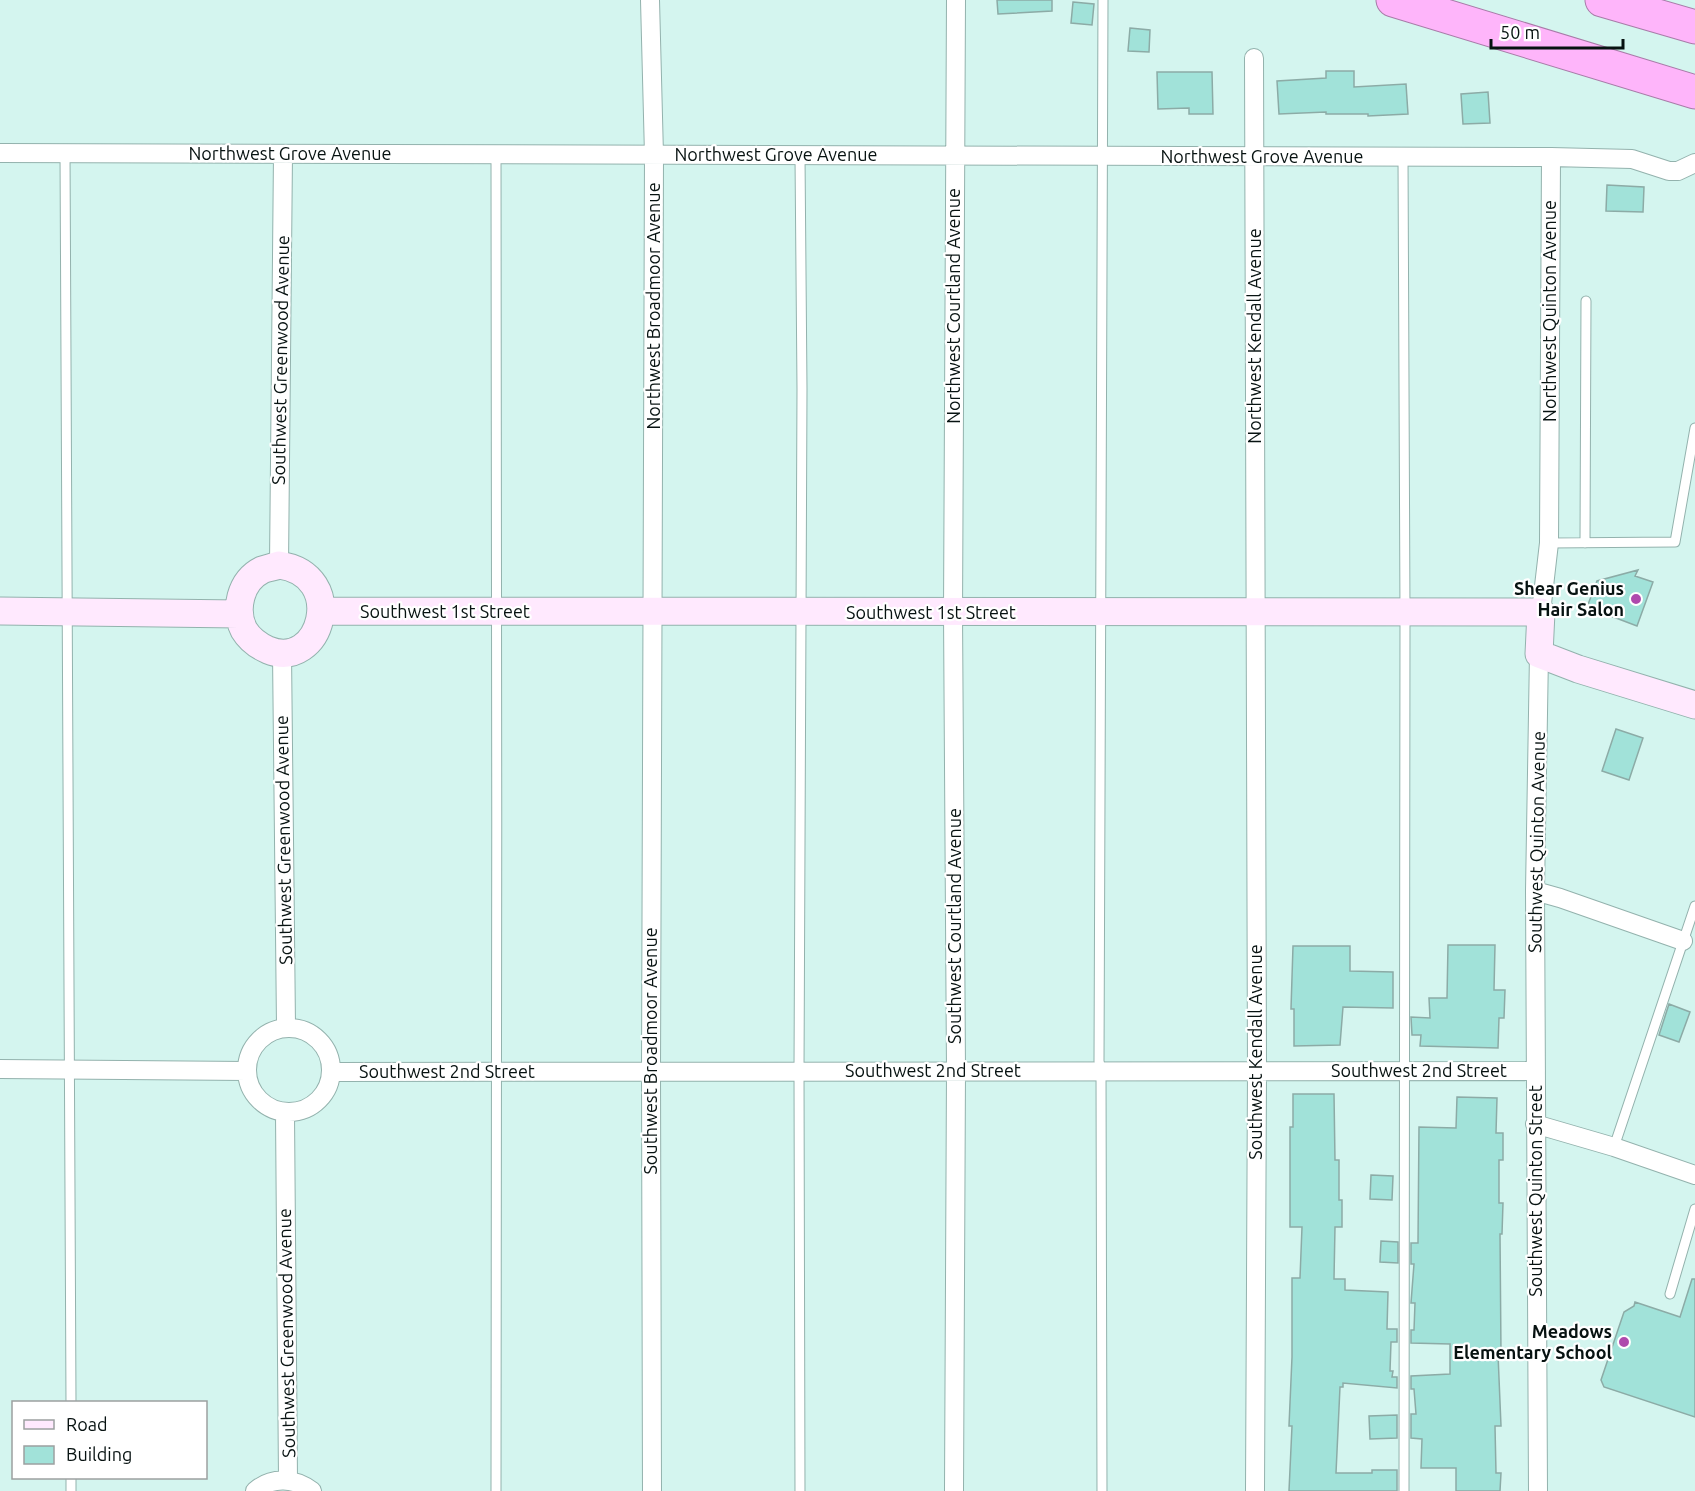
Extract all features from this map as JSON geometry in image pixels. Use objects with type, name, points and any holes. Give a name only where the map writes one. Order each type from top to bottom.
[{"type":"highway","points":[[1393,0],[1695,92]]},
{"type":"highway","points":[[1602,0],[1695,27]]},
{"type":"street","name":"Northwest Broadmoor Avenue","points":[[650,0],[654,155],[653,612]]},
{"type":"street","name":"Northwest Courtland Avenue","points":[[953,613],[956,0]]},
{"type":"street","name":"Northwest Kendall Avenue","points":[[1254,58],[1256,613]]},
{"type":"street","name":"Northwest Grove Avenue","points":[[0,153],[1551,157]]},
{"type":"street","name":"Southwest Greenwood Avenue","points":[[279,565],[283,154]]},
{"type":"street","points":[[1551,157],[1632,159],[1669,171],[1678,171],[1694,165]]},
{"type":"street","name":"Northwest Quinton Avenue","points":[[1541,612],[1549,543],[1551,157]]},
{"type":"street","points":[[279,565],[300,571],[310,580],[318,590],[322,611],[318,627],[310,640],[297,649],[282,653],[259,646],[244,629],[239,614],[241,597],[246,585],[262,570],[279,565]]},
{"type":"street","points":[[0,611],[239,614]]},
{"type":"street","name":"Southwest 1st Street","points":[[322,611],[1405,614],[1541,612]]},
{"type":"street","name":"Southwest Broadmoor Avenue","points":[[652,1491],[653,612]]},
{"type":"street","name":"Southwest Quinton Avenue","points":[[1536,1071],[1535,891],[1541,612]]},
{"type":"street","name":"Southwest Courtland Avenue","points":[[953,613],[956,1071],[954,1491]]},
{"type":"street","name":"Southwest Kendall Avenue","points":[[1254,1491],[1257,1072],[1256,613]]},
{"type":"street","name":"Southwest Greenwood Avenue","points":[[282,653],[286,1026]]},
{"type":"street","points":[[1539,654],[1578,669],[1695,705]]},
{"type":"street","points":[[1535,891],[1683,941]]},
{"type":"street","points":[[286,1026],[303,1030],[318,1040],[328,1055],[331,1072],[327,1089],[316,1103],[302,1112],[285,1114],[258,1100],[250,1086],[247,1071],[253,1048],[271,1031],[286,1026]]},
{"type":"street","points":[[0,1069],[247,1071]]},
{"type":"street","name":"Southwest 2nd Street","points":[[331,1072],[1536,1071]]},
{"type":"street","name":"Southwest Quinton Street","points":[[1536,1071],[1538,1491]]},
{"type":"street","name":"Southwest Greenwood Avenue","points":[[285,1114],[288,1480]]},
{"type":"street","points":[[1535,1124],[1614,1147],[1695,1175]]},
{"type":"street","name":"Southwest Greenwood Avenue","points":[[255,1491],[274,1481],[288,1480],[297,1482],[312,1491]]},
{"type":"lane","points":[[1102,0],[1099,613],[1102,1491]]},
{"type":"lane","points":[[65,152],[70,1401]]},
{"type":"lane","points":[[496,155],[495,611],[498,1072],[496,1491]]},
{"type":"lane","points":[[800,156],[802,389],[800,1491]]},
{"type":"lane","points":[[1403,156],[1404,1491]]},
{"type":"lane","points":[[1585,543],[1586,301]]},
{"type":"lane","points":[[1549,543],[1675,542],[1695,428]]},
{"type":"lane","points":[[1614,1147],[1695,906]]},
{"type":"lane","points":[[1670,1294],[1695,1209]]},
{"type":"building","points":[[997,0],[1052,0],[1052,11],[998,14]]},
{"type":"building","points":[[1073,2],[1094,4],[1092,25],[1071,23]]},
{"type":"building","points":[[1130,28],[1150,30],[1149,52],[1128,51]]},
{"type":"building","points":[[1326,71],[1354,71],[1354,87],[1406,84],[1408,114],[1368,116],[1368,114],[1326,114],[1326,112],[1279,114],[1277,81],[1326,78]]},
{"type":"building","points":[[1157,72],[1212,72],[1213,114],[1189,114],[1189,108],[1158,109]]},
{"type":"building","points":[[1488,92],[1490,123],[1463,124],[1461,94]]},
{"type":"building","points":[[1607,185],[1644,187],[1643,212],[1606,211]]},
{"type":"building","name":"Shear Genius Hair Salon","points":[[1638,570],[1635,576],[1653,582],[1637,626],[1587,607],[1597,581]]},
{"type":"building","points":[[1616,729],[1643,738],[1629,780],[1602,771]]},
{"type":"building","points":[[1448,945],[1495,945],[1494,990],[1505,990],[1504,1018],[1499,1018],[1498,1048],[1420,1046],[1421,1035],[1412,1035],[1411,1017],[1430,1018],[1429,998],[1447,998]]},
{"type":"building","points":[[1293,946],[1350,946],[1350,971],[1393,972],[1393,1008],[1343,1007],[1340,1045],[1294,1046],[1294,1009],[1291,1009]]},
{"type":"building","points":[[1669,1004],[1690,1012],[1679,1042],[1659,1035]]},
{"type":"building","points":[[1293,1094],[1334,1094],[1335,1160],[1339,1160],[1342,1227],[1335,1227],[1334,1279],[1345,1279],[1345,1290],[1388,1292],[1387,1329],[1397,1329],[1397,1342],[1391,1342],[1390,1371],[1393,1371],[1392,1377],[1397,1377],[1397,1388],[1343,1383],[1343,1387],[1340,1387],[1336,1473],[1397,1470],[1397,1491],[1289,1491],[1292,1426],[1289,1426],[1292,1278],[1300,1278],[1302,1227],[1290,1227],[1290,1127],[1293,1127]]},
{"type":"building","points":[[1457,1097],[1497,1098],[1496,1133],[1503,1133],[1503,1160],[1499,1160],[1499,1203],[1503,1203],[1502,1234],[1500,1234],[1501,1354],[1498,1354],[1501,1426],[1495,1426],[1496,1473],[1501,1473],[1500,1491],[1456,1491],[1456,1468],[1421,1468],[1422,1439],[1411,1438],[1411,1414],[1416,1414],[1411,1376],[1450,1374],[1450,1344],[1411,1343],[1415,1303],[1411,1303],[1414,1264],[1411,1264],[1411,1243],[1418,1243],[1419,1127],[1456,1128]]},
{"type":"building","points":[[1371,1175],[1393,1176],[1392,1200],[1370,1199]]},
{"type":"building","points":[[1381,1241],[1398,1242],[1398,1263],[1380,1262]]},
{"type":"building","points":[[1692,1279],[1695,1279],[1695,1417],[1604,1387],[1601,1380],[1624,1312],[1634,1306],[1635,1302],[1680,1317]]},
{"type":"building","points":[[1397,1415],[1397,1438],[1370,1439],[1369,1416]]},
{"type":"place","name":"Shear Genius Hair Salon","points":[[1636,599]]},
{"type":"place","name":"Meadows Elementary School","points":[[1624,1342]]}]
